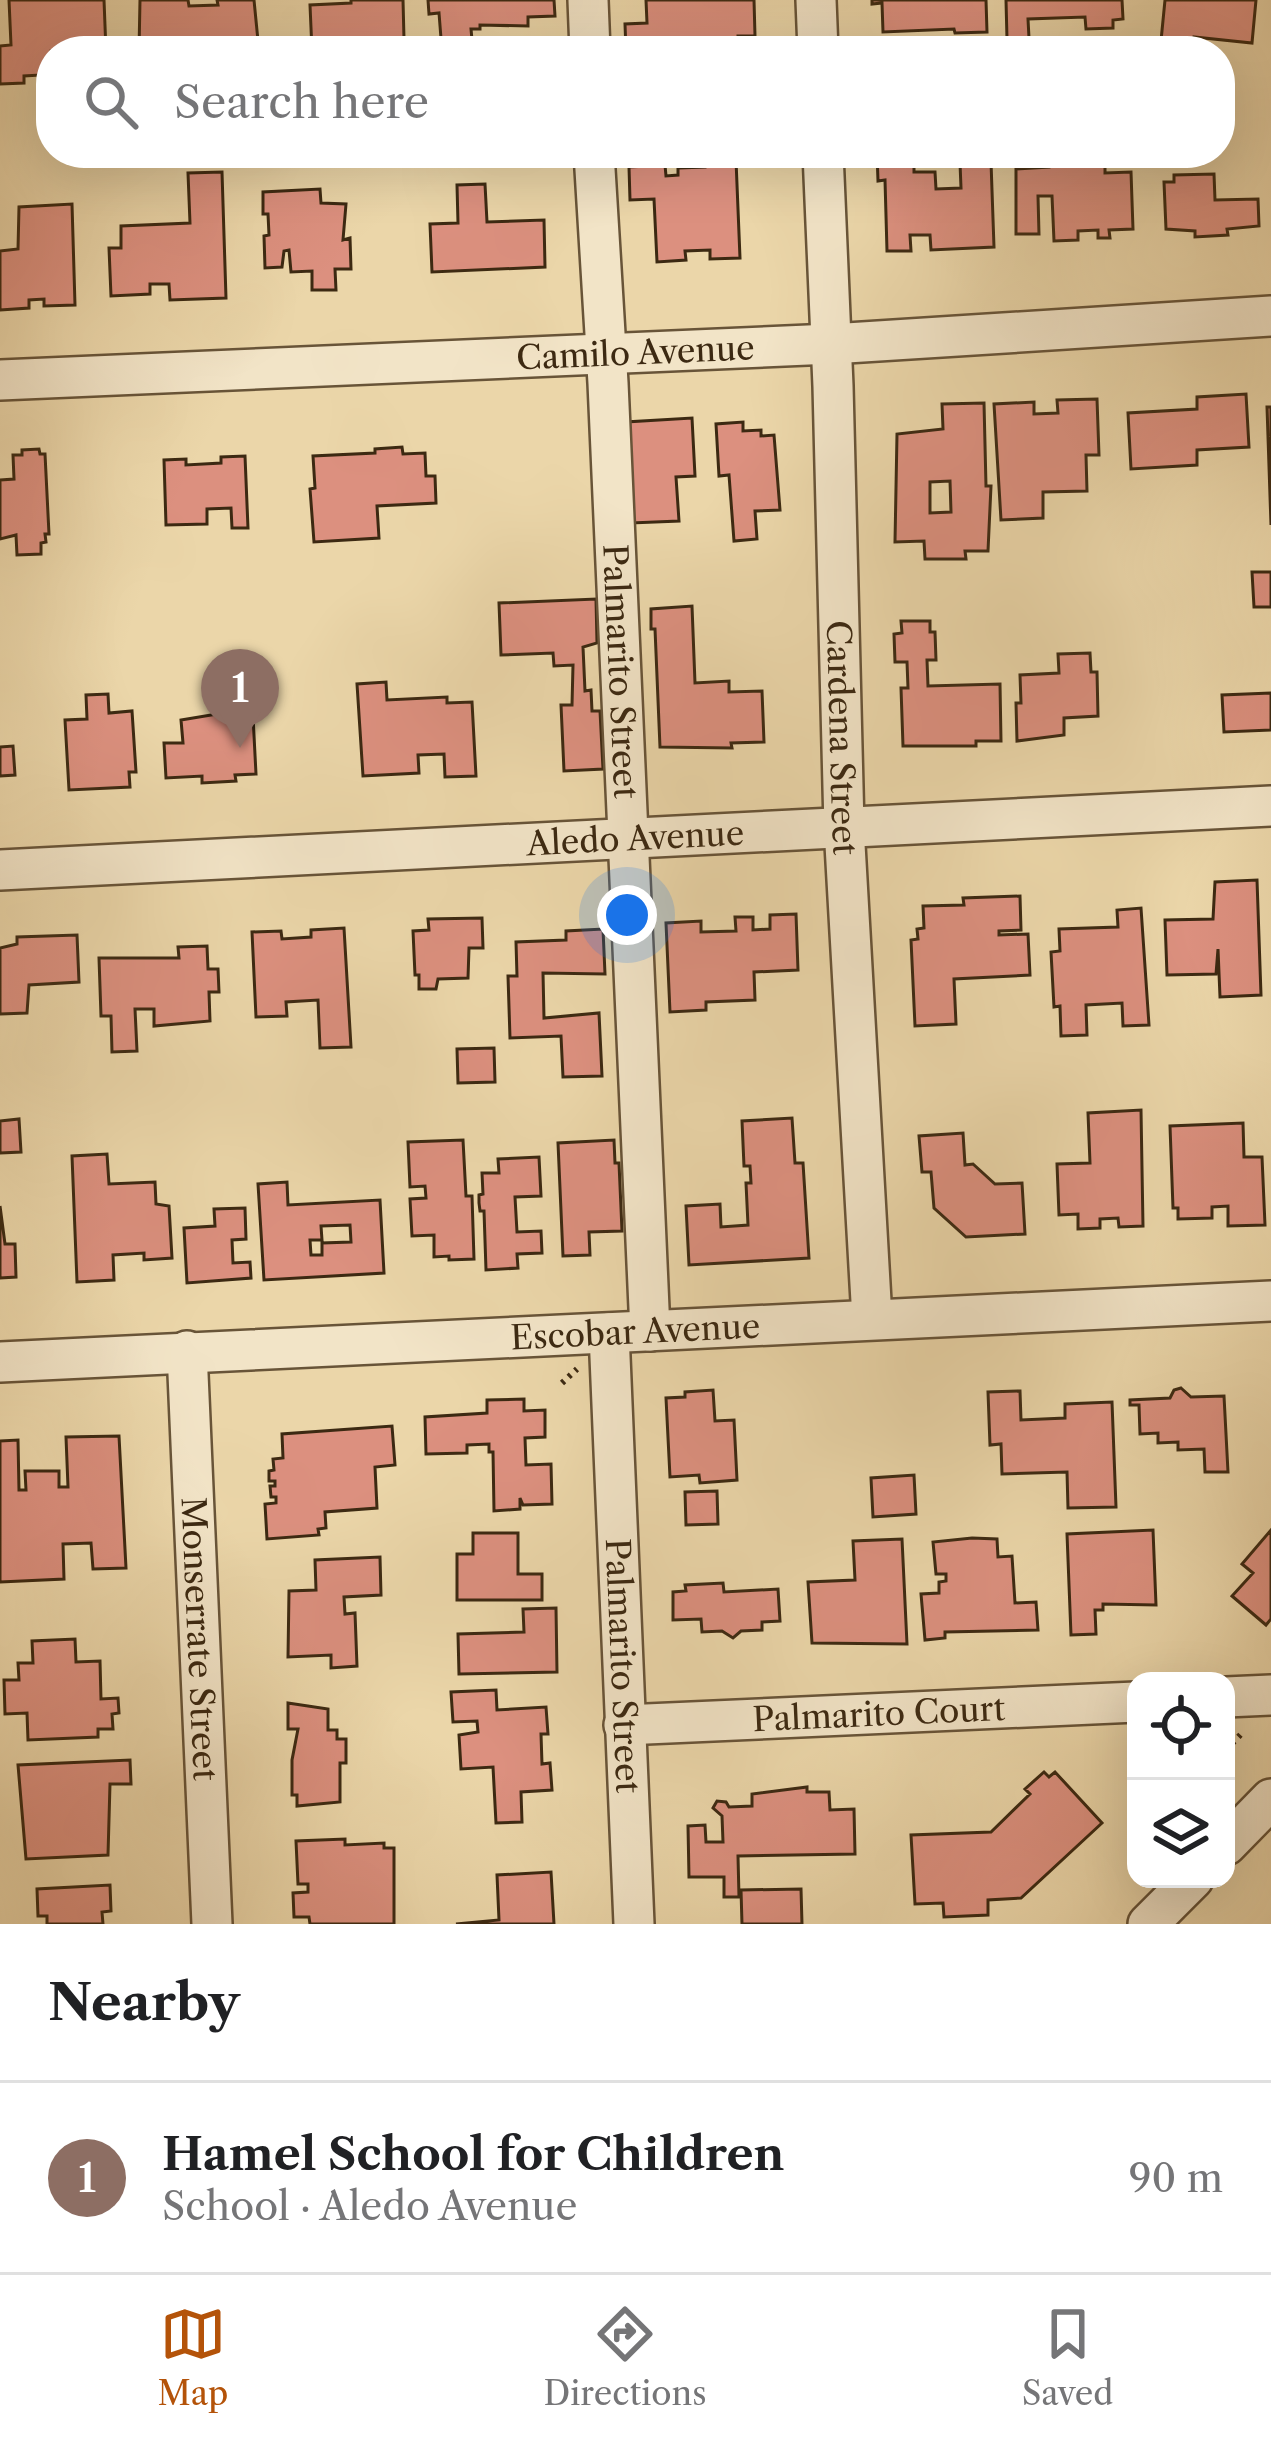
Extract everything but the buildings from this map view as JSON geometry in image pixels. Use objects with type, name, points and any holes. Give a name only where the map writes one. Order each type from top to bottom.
[{"type":"street","points":[[588,0],[589,36]]},
{"type":"street","points":[[815,0],[817,36]]},
{"type":"street","name":"Palmarito Street","points":[[595,168],[650,1331]]},
{"type":"street","name":"Cardena Street","points":[[824,168],[844,827],[872,1319]]},
{"type":"street","name":"Camilo Avenue","points":[[0,380],[831,344],[1271,316]]},
{"type":"street","name":"Aledo Avenue","points":[[0,870],[1271,806]]},
{"type":"street","name":"Escobar Avenue","points":[[0,1362],[1271,1300]]},
{"type":"street","name":"Palmarito Street","points":[[610,1333],[634,1924]]},
{"type":"street","name":"Monserrate Street","points":[[187,1351],[212,1924]]},
{"type":"street","points":[[1235,1697],[1271,1695]]},
{"type":"street","name":"Palmarito Court","points":[[624,1725],[1127,1702]]},
{"type":"street","points":[[1235,1836],[1271,1799]]},
{"type":"street","points":[[1148,1924],[1183,1888]]},
{"type":"path","points":[[562,1383],[579,1367]]},
{"type":"place","name":"Hamel School for Children","points":[[240,748]]}]
